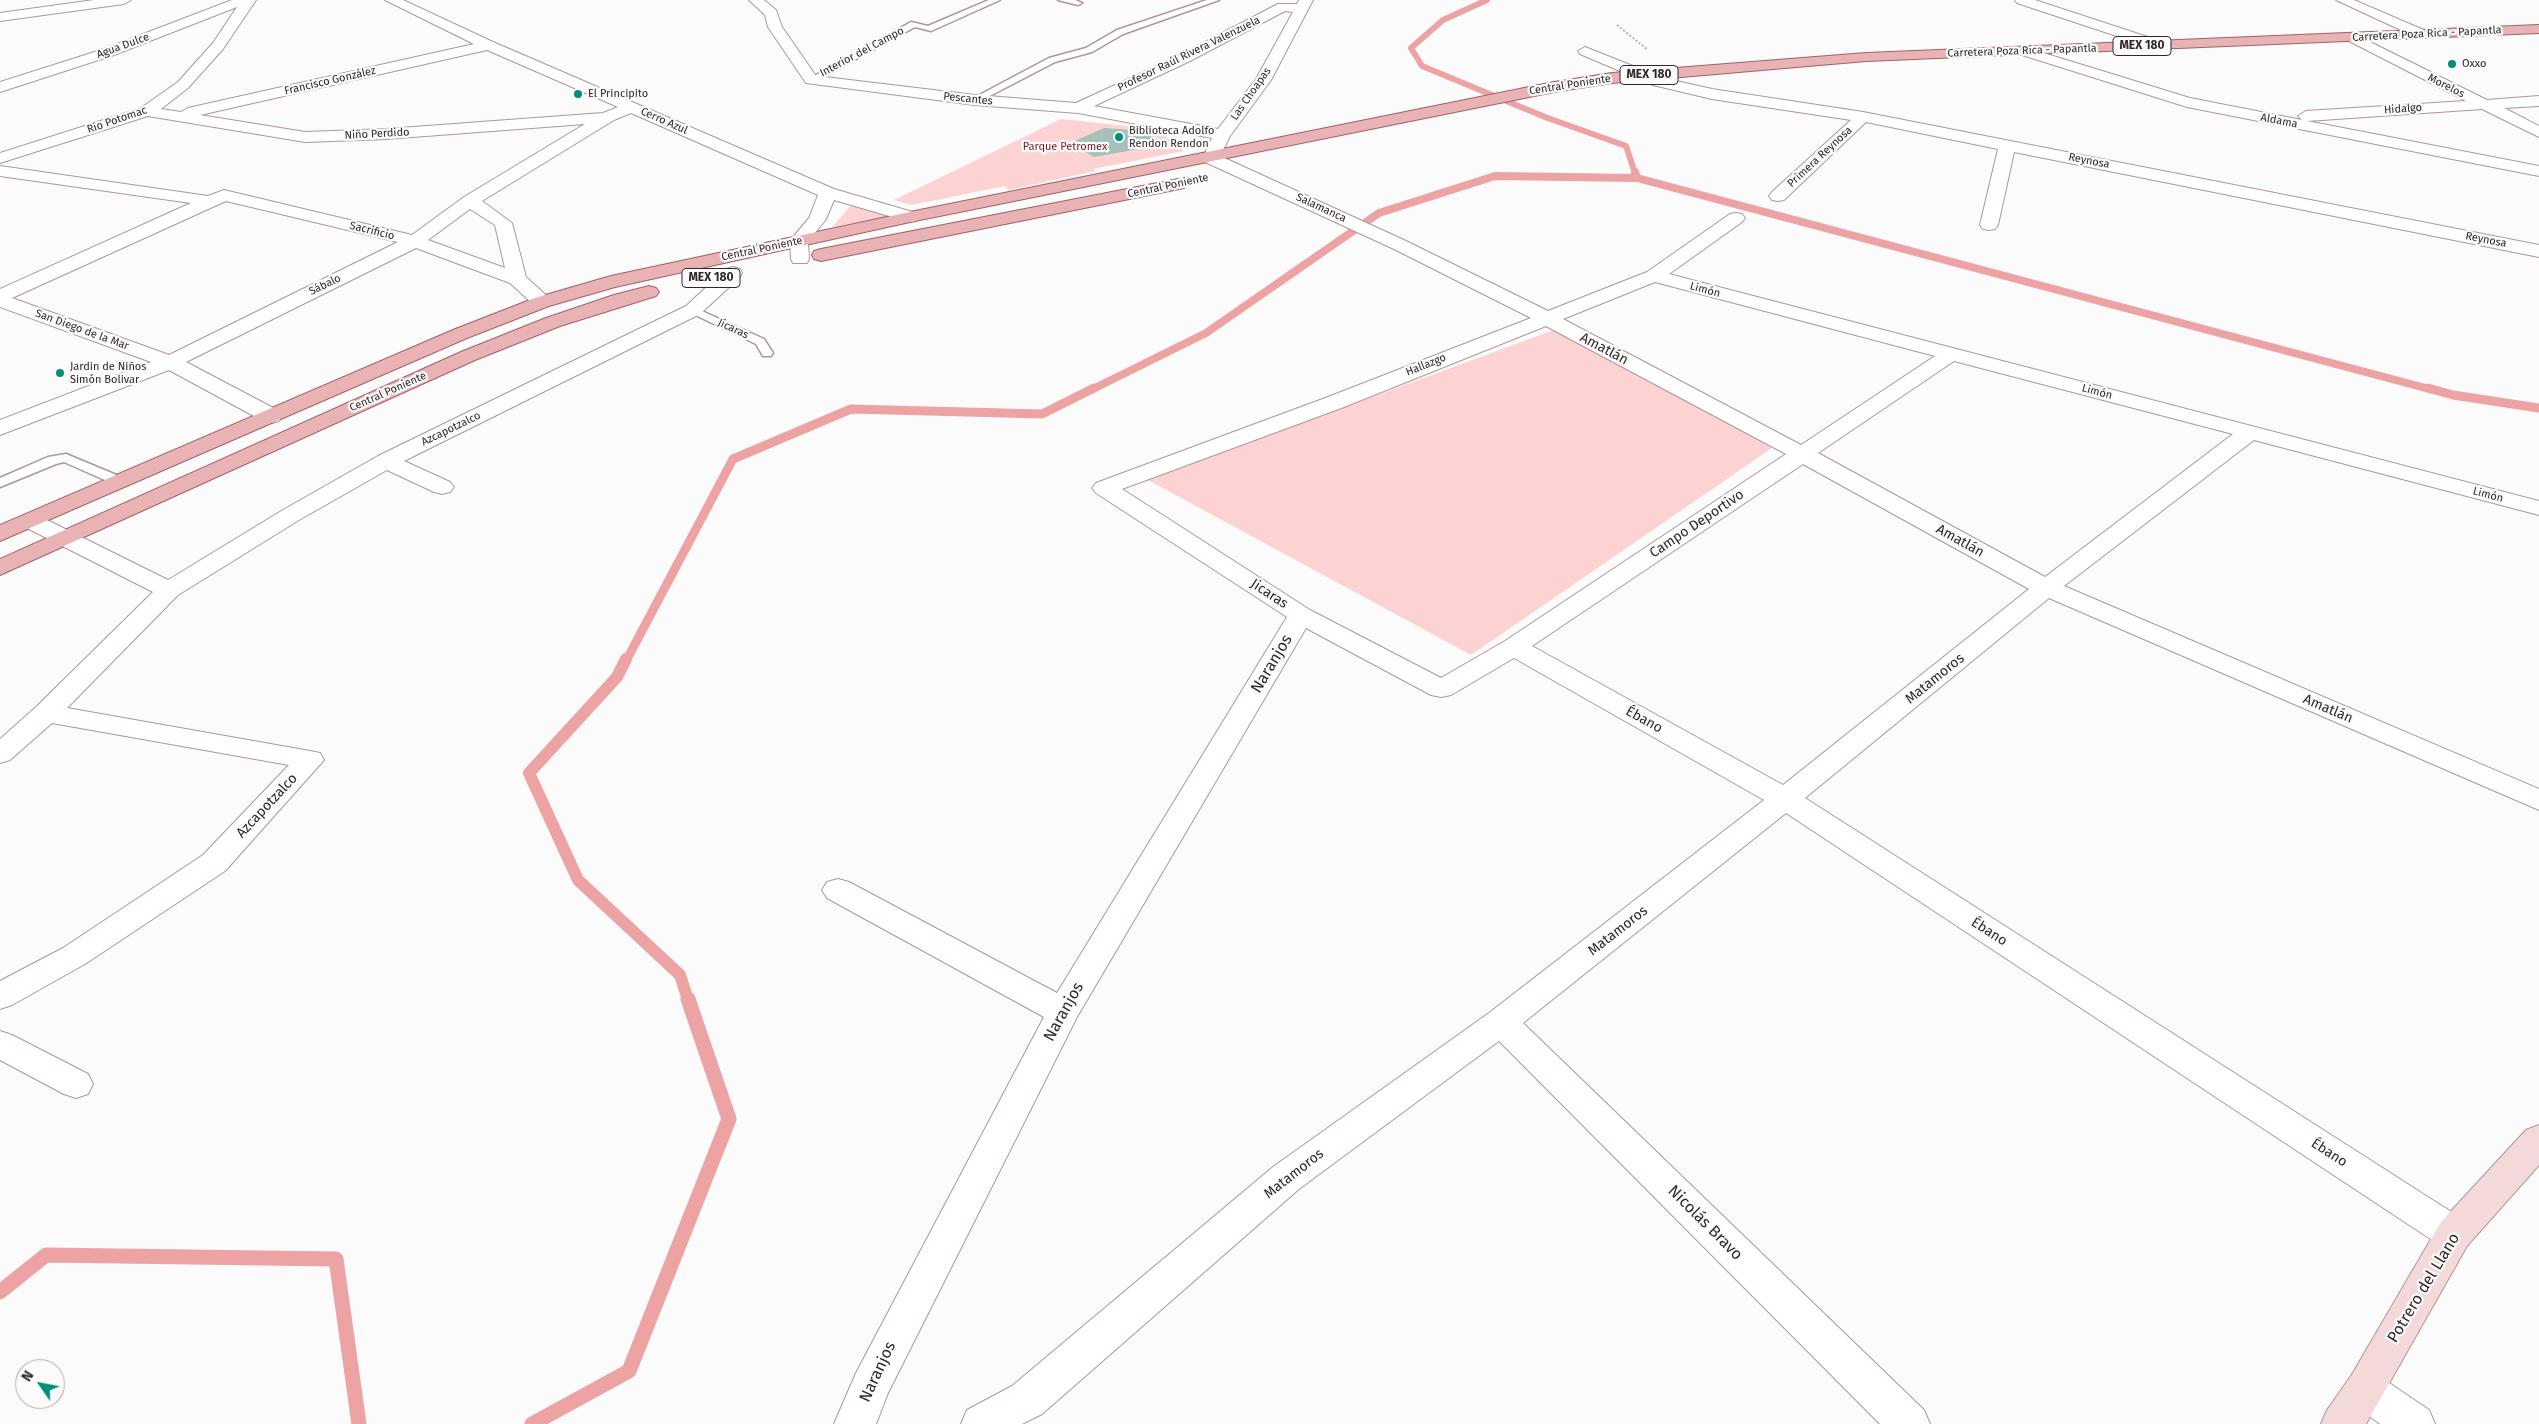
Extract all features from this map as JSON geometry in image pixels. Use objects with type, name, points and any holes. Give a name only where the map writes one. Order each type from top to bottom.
[{"type":"main road","name":"Carretera Poza Rica - Papantla","points":[[1745,68],[1866,57],[2539,29]]},
{"type":"main road","name":"Central Poniente","points":[[0,568],[468,356],[622,299],[733,273],[799,250],[910,217],[1211,158],[1554,87],[1639,76],[1745,68]]},
{"type":"main road","name":"Central Poniente","points":[[2,531],[31,521],[460,334],[542,302],[664,269],[799,250],[1201,179],[1578,97],[1745,68]]},
{"type":"street","points":[[0,17],[94,1],[124,0]]},
{"type":"street","name":"Agua Dulce","points":[[0,87],[109,52],[244,0]]},
{"type":"street","name":"Río Potomac","points":[[0,158],[147,111],[183,85],[218,46],[249,0]]},
{"type":"street","name":"Cerro Azul","points":[[392,0],[488,45],[828,193],[910,217]]},
{"type":"street","points":[[756,0],[771,13],[775,27],[811,80]]},
{"type":"street","points":[[2022,0],[2158,45]]},
{"type":"street","points":[[2343,0],[2421,34]]},
{"type":"street","points":[[2370,0],[2447,33]]},
{"type":"street","name":"Profesor Raúl Rivera Valenzuela","points":[[1078,108],[1184,58],[1282,7],[1304,4]]},
{"type":"street","name":"Las Choapas","points":[[1211,158],[1222,135],[1263,80],[1304,4]]},
{"type":"street","name":"Morelos","points":[[2354,38],[2539,132]]},
{"type":"street","name":"Francisco González","points":[[172,117],[488,45]]},
{"type":"street","name":"Aldama","points":[[2024,51],[2187,102],[2539,171]]},
{"type":"street","name":"Reynosa","points":[[1585,52],[1639,76],[1712,94],[1863,117],[2539,251]]},
{"type":"street","name":"Pescantes","points":[[811,80],[975,100],[1078,108],[1222,135]]},
{"type":"street","name":"Hidalgo","points":[[2268,119],[2539,101]]},
{"type":"street","name":"Sábalo","points":[[0,428],[170,362],[415,241],[470,201],[608,117],[632,107]]},
{"type":"street","name":"Niño Perdido","points":[[147,111],[172,117],[305,137],[405,133],[608,117]]},
{"type":"street","name":"Primera Reynosa","points":[[1778,196],[1863,117]]},
{"type":"street","points":[[1989,224],[2007,145]]},
{"type":"street","points":[[1211,158],[1242,171]]},
{"type":"street","name":"Sacrificio","points":[[0,171],[217,198],[415,241],[517,279],[542,302]]},
{"type":"street","name":"Salamanca","points":[[1242,171],[1400,245]]},
{"type":"street","points":[[799,250],[817,219],[828,193]]},
{"type":"street","name":"San Diego de la Mar","points":[[0,298],[217,198]]},
{"type":"street","points":[[470,201],[503,223],[517,279]]},
{"type":"street","name":"Hallazgo","points":[[1104,488],[1336,402],[1545,317],[1654,276],[1736,218]]},
{"type":"street","name":"Amatlán","points":[[1400,245],[1545,317],[1802,454],[2046,588],[2539,800]]},
{"type":"street","name":"Azcapotzalco","points":[[0,754],[46,713],[169,590],[291,515],[386,461],[693,310],[733,273]]},
{"type":"street","name":"Limón","points":[[1654,276],[2539,508]]},
{"type":"street","name":"San Diego de la Mar","points":[[0,298],[170,362],[271,416]]},
{"type":"street","name":"Campo Deportivo","points":[[1441,689],[1514,647],[1951,354]]},
{"type":"street","name":"Matamoros","points":[[982,1424],[1027,1400],[1286,1178],[1501,1022],[1786,799],[2046,588],[2250,432]]},
{"type":"street","points":[[386,461],[442,487]]},
{"type":"street","name":"Jicaras","points":[[1104,488],[1301,615],[1441,689]]},
{"type":"street","points":[[31,521],[169,590]]},
{"type":"street","name":"Naranjos","points":[[855,1424],[870,1386],[1063,1012],[1301,615]]},
{"type":"street","name":"Ébano","points":[[1514,647],[1786,799],[2454,1234]]},
{"type":"street","name":"Azcapotzalco","points":[[0,996],[74,956],[214,863],[310,760],[46,713]]},
{"type":"street","points":[[838,890],[1063,1012]]},
{"type":"street","name":"Nicolás Bravo","points":[[1501,1022],[1909,1424]]},
{"type":"street","points":[[0,1044],[76,1084]]},
{"type":"street","name":"Potrero del Llano","points":[[2342,1424],[2365,1389],[2454,1234],[2539,1140]]},
{"type":"street","points":[[2365,1389],[2414,1424]]},
{"type":"lane","name":"Interior del Campo","points":[[811,80],[914,24],[928,29],[996,0]]},
{"type":"lane","points":[[1062,0],[1078,3]]},
{"type":"lane","points":[[975,100],[1052,60],[1089,50],[1120,32],[1216,0]]},
{"type":"lane","name":"Jícaras","points":[[693,310],[760,342],[768,353]]},
{"type":"lane","points":[[0,482],[52,460],[66,458],[121,482]]},
{"type":"green space","name":"Parque Petromex","points":[[1061,119],[1155,129],[1184,151],[1093,169],[1095,171],[1008,190],[1005,186],[912,205],[894,200]]},
{"type":"green space","points":[[853,203],[889,216],[832,227]]},
{"type":"green space","points":[[1559,328],[1772,448],[1471,655],[1148,480]]},
{"type":"building","name":"Biblioteca Adolfo Rendon Rendon","points":[[1104,128],[1149,131],[1161,145],[1094,157],[1070,143]]},
{"type":"waterway","points":[[1487,0],[1443,20],[1411,48],[1422,66],[1545,117],[1626,146],[1635,173]]},
{"type":"waterway","points":[[1635,172],[1637,178]]},
{"type":"waterway","points":[[1091,390],[1206,333],[1379,213],[1495,176],[1637,178]]},
{"type":"waterway","points":[[1637,178],[2433,390]]},
{"type":"waterway","points":[[626,661],[733,459],[851,409],[1042,414],[1094,388]]},
{"type":"waterway","points":[[2428,388],[2453,395],[2539,408]]},
{"type":"waterway","points":[[626,659],[617,677],[529,773],[578,880],[680,975],[688,1000]]},
{"type":"waterway","points":[[532,1424],[629,1371],[729,1119],[688,999]]},
{"type":"waterway","points":[[0,1292],[46,1255],[336,1259],[359,1424]]},
{"type":"place","name":"Oxxo","points":[[2452,64]]},
{"type":"place","name":"El Principito","points":[[578,94]]},
{"type":"place","name":"Biblioteca Adolfo Rendon Rendon","points":[[1119,137]]},
{"type":"place","name":"Jardin de Niños Simón Bolivar","points":[[60,373]]}]
